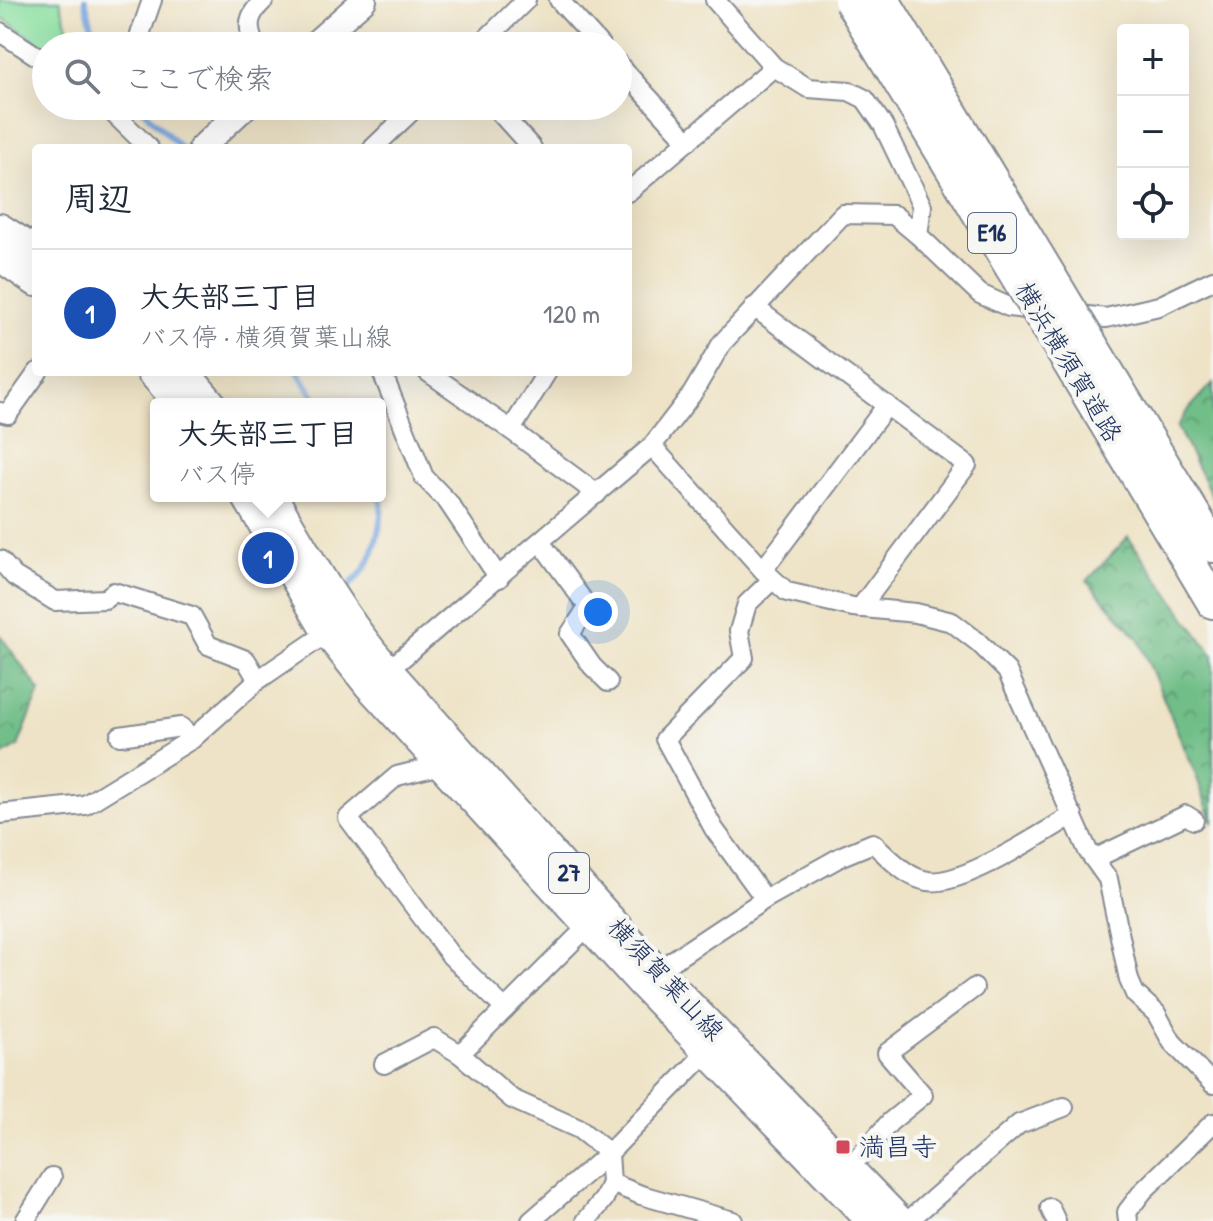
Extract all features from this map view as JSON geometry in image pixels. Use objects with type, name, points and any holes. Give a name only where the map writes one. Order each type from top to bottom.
[{"type":"highway","name":"横浜横須賀道路","points":[[850,0],[1144,460],[1213,546]]},
{"type":"highway","name":"横浜横須賀道路","points":[[883,0],[1144,460],[1213,602]]},
{"type":"main road","points":[[0,228],[32,248]]},
{"type":"main road","points":[[0,257],[32,279]]},
{"type":"main road","points":[[155,376],[175,398]]},
{"type":"main road","points":[[188,376],[207,398]]},
{"type":"main road","name":"横須賀葉山線","points":[[250,502],[327,633],[378,678],[649,977],[842,1176],[871,1221]]},
{"type":"main road","name":"横須賀葉山線","points":[[276,502],[327,589],[357,633],[378,678],[441,765],[589,925],[649,977],[706,1053],[842,1176],[900,1221]]},
{"type":"street","points":[[142,32],[152,0]]},
{"type":"street","points":[[249,32],[252,11],[264,0]]},
{"type":"street","points":[[328,32],[364,0]]},
{"type":"street","points":[[493,32],[526,0]]},
{"type":"street","points":[[559,0],[588,32]]},
{"type":"street","points":[[715,0],[774,67],[808,88],[849,91],[865,99],[883,125],[922,206],[918,235]]},
{"type":"street","points":[[0,32],[32,53]]},
{"type":"street","points":[[632,189],[774,67]]},
{"type":"street","points":[[632,79],[688,141]]},
{"type":"street","points":[[120,120],[145,144]]},
{"type":"street","points":[[208,144],[232,120]]},
{"type":"street","points":[[378,144],[403,120]]},
{"type":"street","points":[[507,120],[528,144]]},
{"type":"street","points":[[378,678],[652,446],[692,394],[722,343],[843,214],[894,215],[980,294],[1009,307],[1106,318],[1159,306],[1213,280]]},
{"type":"street","points":[[754,307],[967,465],[860,608]]},
{"type":"street","points":[[0,412],[8,414],[35,376]]},
{"type":"street","points":[[384,376],[424,477],[448,502],[499,578]]},
{"type":"street","points":[[434,376],[597,494]]},
{"type":"street","points":[[511,430],[545,376]]},
{"type":"street","points":[[765,899],[714,829],[665,739],[744,658],[739,631],[747,604],[887,405]]},
{"type":"street","points":[[652,446],[768,575],[787,592],[860,608],[916,613],[952,622],[1007,671],[1094,859],[1108,879],[1129,980],[1135,994],[1156,1013],[1172,1042],[1213,1084]]},
{"type":"street","points":[[541,543],[588,607],[570,634],[592,666],[608,682]]},
{"type":"street","points":[[0,560],[14,576],[55,601],[105,599],[114,592],[192,616],[208,645],[246,660],[258,680]]},
{"type":"street","points":[[0,814],[85,805],[192,739],[258,680],[327,633]]},
{"type":"street","points":[[120,736],[181,727],[192,739]]},
{"type":"street","points":[[441,765],[397,776],[348,818],[451,956],[505,1009]]},
{"type":"street","points":[[649,977],[765,899],[844,855],[873,843],[906,873],[926,881],[941,882],[969,874],[1073,815]]},
{"type":"street","points":[[1094,859],[1186,815],[1194,820]]},
{"type":"street","points":[[460,1054],[589,925]]},
{"type":"street","points":[[842,1176],[890,1122],[923,1095],[887,1053],[974,988]]},
{"type":"street","points":[[384,1064],[434,1038],[460,1054],[512,1099],[579,1129],[609,1153],[611,1183],[604,1199],[586,1221]]},
{"type":"street","points":[[531,1221],[609,1153],[706,1053]]},
{"type":"street","points":[[908,1221],[1019,1124],[1064,1107]]},
{"type":"street","points":[[1128,1221],[1127,1212],[1143,1191],[1213,1123]]},
{"type":"street","points":[[25,1221],[52,1177]]},
{"type":"street","points":[[611,1183],[641,1195],[733,1221]]},
{"type":"green space","points":[[0,0],[60,0],[68,32],[32,32],[32,38],[0,16]]},
{"type":"green space","points":[[1213,383],[1213,498],[1177,427]]},
{"type":"green space","points":[[1128,537],[1213,655],[1213,824],[1196,775],[1138,638],[1087,581]]},
{"type":"green space","points":[[0,635],[40,691],[18,746],[0,757]]},
{"type":"waterway","points":[[85,0],[93,32]]},
{"type":"waterway","points":[[153,120],[177,144]]},
{"type":"waterway","points":[[301,376],[315,398]]},
{"type":"waterway","points":[[349,586],[364,569],[373,551],[381,502]]},
{"type":"place","name":"大矢部三丁目","points":[[268,558]]},
{"type":"place","name":"満昌寺","points":[[843,1147]]}]
